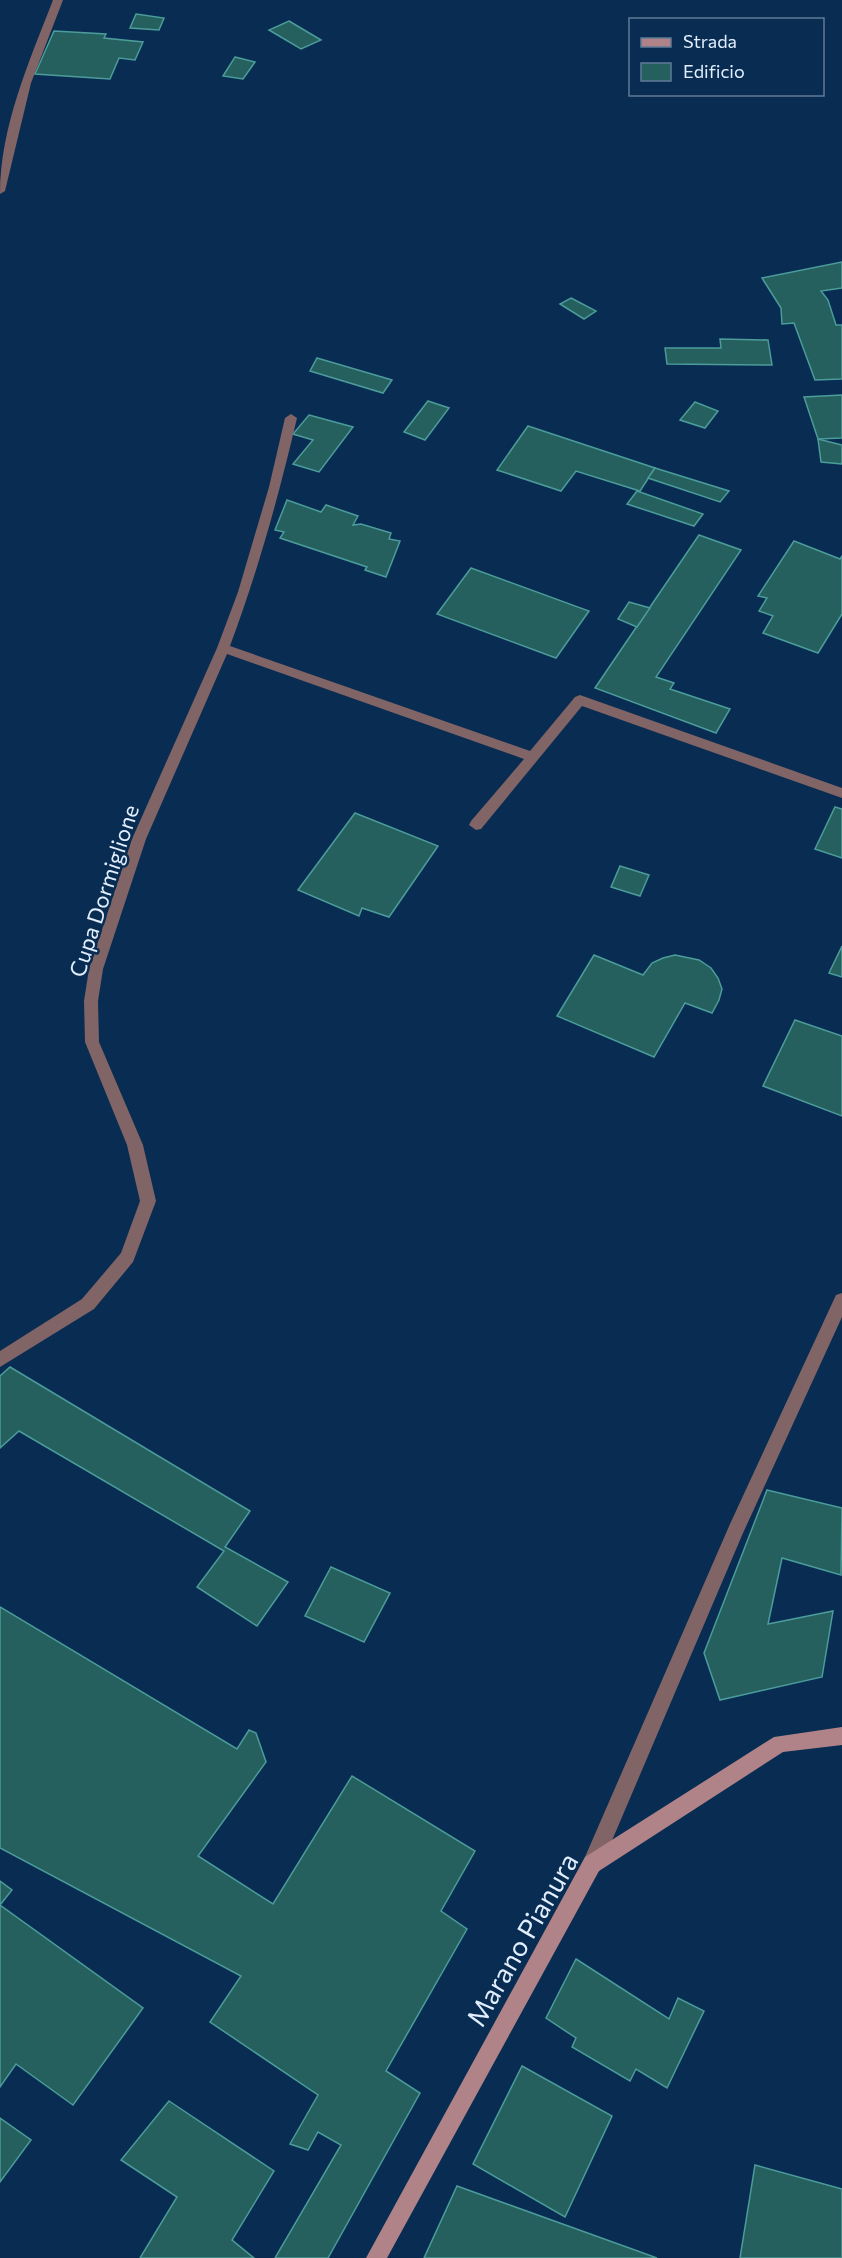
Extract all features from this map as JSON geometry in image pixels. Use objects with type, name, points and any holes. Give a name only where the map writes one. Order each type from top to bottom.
[{"type":"street","points":[[0,191],[26,83],[58,0]]},
{"type":"street","name":"Cupa Dormiglione","points":[[0,1360],[88,1304],[127,1257],[148,1201],[135,1144],[92,1042],[91,1000],[96,969],[139,839],[223,648],[244,592],[275,487],[291,418]]},
{"type":"street","points":[[223,648],[533,757]]},
{"type":"street","points":[[476,825],[580,700],[842,793]]},
{"type":"street","points":[[592,1864],[736,1530],[842,1300]]},
{"type":"street","name":"Marano Pianura","points":[[376,2258],[592,1864],[780,1743],[842,1736]]},
{"type":"building","points":[[136,14],[164,18],[159,30],[130,28]]},
{"type":"building","points":[[289,21],[321,40],[301,49],[269,30]]},
{"type":"building","points":[[54,31],[106,34],[104,38],[143,42],[135,60],[119,58],[110,79],[35,74]]},
{"type":"building","points":[[235,57],[255,62],[243,79],[223,76]]},
{"type":"building","points":[[842,262],[842,288],[821,291],[828,300],[836,325],[842,325],[842,379],[815,380],[794,323],[782,324],[781,308],[762,278]]},
{"type":"building","points":[[571,298],[596,311],[584,319],[560,304]]},
{"type":"building","points":[[720,339],[768,340],[772,365],[667,364],[665,348],[721,348]]},
{"type":"building","points":[[317,358],[392,380],[383,393],[310,371]]},
{"type":"building","points":[[842,395],[842,438],[818,439],[804,397]]},
{"type":"building","points":[[428,401],[449,408],[425,440],[404,432]]},
{"type":"building","points":[[695,402],[718,411],[705,428],[680,420]]},
{"type":"building","points":[[309,415],[353,427],[319,472],[293,464],[313,440],[293,434]]},
{"type":"building","points":[[528,426],[655,468],[640,491],[576,471],[561,491],[497,470]]},
{"type":"building","points":[[818,439],[842,445],[842,464],[821,462]]},
{"type":"building","points":[[655,468],[729,491],[720,502],[648,478]]},
{"type":"building","points":[[637,491],[703,514],[694,526],[627,504]]},
{"type":"building","points":[[287,500],[321,512],[326,505],[358,516],[353,525],[361,524],[391,533],[389,539],[400,541],[386,577],[365,570],[367,567],[280,538],[284,532],[275,530]]},
{"type":"building","points":[[699,535],[741,550],[656,677],[674,683],[670,689],[730,709],[716,733],[595,688]]},
{"type":"building","points":[[794,541],[840,559],[842,556],[842,614],[818,653],[763,633],[773,616],[759,611],[767,598],[758,596]]},
{"type":"building","points":[[471,568],[589,611],[556,658],[437,614]]},
{"type":"building","points":[[629,602],[650,608],[637,627],[618,619]]},
{"type":"building","points":[[835,807],[842,809],[842,858],[815,849]]},
{"type":"building","points":[[355,813],[438,846],[389,917],[362,908],[359,916],[298,890]]},
{"type":"building","points":[[620,866],[649,875],[640,896],[611,887]]},
{"type":"building","points":[[842,946],[842,977],[829,973]]},
{"type":"building","points":[[594,955],[643,975],[652,963],[663,958],[675,955],[699,960],[711,968],[718,978],[722,989],[719,1000],[712,1013],[685,1003],[654,1057],[557,1016]]},
{"type":"building","points":[[795,1020],[842,1036],[842,1116],[763,1086]]},
{"type":"building","points":[[10,1367],[250,1511],[225,1547],[288,1582],[257,1626],[197,1587],[224,1551],[19,1431],[0,1448],[0,1376]]},
{"type":"building","points":[[767,1490],[842,1508],[841,1575],[782,1558],[768,1624],[833,1611],[822,1677],[720,1700],[704,1653]]},
{"type":"building","points":[[331,1567],[390,1593],[364,1642],[305,1616]]},
{"type":"building","points":[[0,1607],[237,1749],[249,1730],[256,1733],[266,1762],[198,1856],[273,1904],[352,1776],[475,1851],[441,1911],[467,1929],[386,2071],[420,2093],[328,2258],[275,2258],[341,2145],[318,2132],[308,2150],[290,2144],[318,2095],[210,2022],[241,1976],[0,1848]]},
{"type":"building","points":[[0,1881],[12,1890],[0,1905]]},
{"type":"building","points":[[0,1905],[143,2008],[73,2105],[16,2064],[0,2087]]},
{"type":"building","points":[[576,1959],[669,2019],[678,1998],[704,2011],[667,2088],[636,2069],[630,2081],[572,2047],[576,2038],[546,2018]]},
{"type":"building","points":[[522,2066],[612,2116],[565,2217],[473,2164]]},
{"type":"building","points":[[169,2101],[274,2171],[232,2240],[254,2258],[140,2258],[177,2197],[121,2160]]},
{"type":"building","points":[[0,2118],[31,2140],[0,2182]]},
{"type":"building","points":[[755,2165],[842,2189],[842,2258],[740,2258]]},
{"type":"building","points":[[457,2186],[657,2258],[424,2258]]}]
